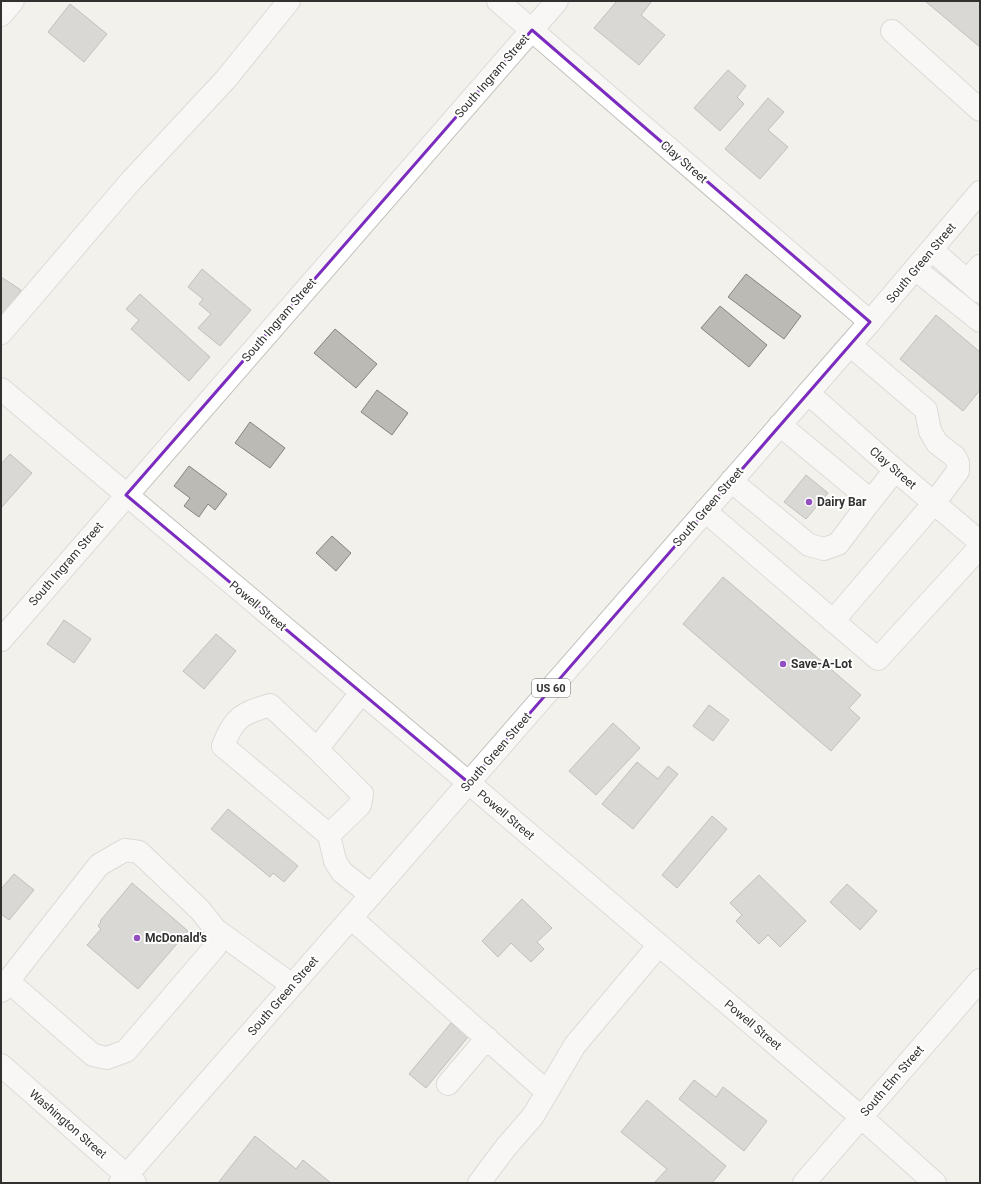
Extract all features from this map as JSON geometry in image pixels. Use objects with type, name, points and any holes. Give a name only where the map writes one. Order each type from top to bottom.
[{"type":"street","points":[[1,15],[13,1]]},
{"type":"street","points":[[1,333],[130,182],[226,79],[289,1]]},
{"type":"street","name":"Clay Street","points":[[498,1],[870,322]]},
{"type":"street","name":"South Ingram Street","points":[[1,640],[557,1]]},
{"type":"street","points":[[892,31],[980,110]]},
{"type":"street","name":"South Green Street","points":[[127,1180],[292,986],[870,322],[980,192]]},
{"type":"street","points":[[932,250],[976,280]]},
{"type":"street","points":[[915,269],[980,321]]},
{"type":"street","points":[[833,621],[934,503],[958,470],[958,463],[955,457],[937,443],[930,431],[926,410],[850,345]]},
{"type":"street","name":"Powell Street","points":[[1,389],[469,783],[861,1117],[935,1183]]},
{"type":"street","name":"Clay Street","points":[[808,393],[895,470],[980,542]]},
{"type":"street","points":[[780,425],[862,493],[864,508]]},
{"type":"street","points":[[731,481],[809,545],[824,549],[838,544],[864,508],[895,470]]},
{"type":"street","points":[[705,511],[878,659],[980,547]]},
{"type":"street","points":[[317,749],[361,693]]},
{"type":"street","points":[[329,836],[360,805],[362,794],[270,705],[245,713],[230,727],[223,746],[329,836],[335,861],[342,872],[371,895]]},
{"type":"street","points":[[216,930],[215,947],[210,953],[126,1051],[107,1058],[93,1055],[5,986],[99,865],[125,850],[139,852],[200,910],[216,930],[292,986]]},
{"type":"street","points":[[351,918],[547,1092]]},
{"type":"street","points":[[479,1183],[532,1116],[575,1045],[659,945]]},
{"type":"street","name":"South Elm Street","points":[[804,1183],[980,980]]},
{"type":"street","points":[[448,1084],[487,1038]]},
{"type":"street","name":"Washington Street","points":[[1,1065],[127,1180]]},
{"type":"highlighted area","points":[[532,30],[870,322],[469,783],[126,495]]},
{"type":"building","points":[[617,1],[652,1],[641,15],[665,35],[639,65],[594,28]]},
{"type":"building","points":[[925,1],[980,1],[980,47]]},
{"type":"building","points":[[70,4],[107,34],[84,62],[48,32]]},
{"type":"building","points":[[728,70],[746,86],[737,97],[744,104],[720,131],[694,108]]},
{"type":"building","points":[[768,98],[784,112],[768,130],[788,147],[760,179],[725,149]]},
{"type":"building","points":[[202,269],[251,310],[220,346],[198,328],[211,314],[199,304],[203,299],[188,287]]},
{"type":"building","points":[[746,274],[801,316],[784,339],[728,297]]},
{"type":"building","points":[[1,277],[21,290],[1,320]]},
{"type":"building","points":[[140,294],[210,357],[189,381],[131,329],[139,320],[126,309]]},
{"type":"building","points":[[720,306],[767,345],[749,367],[701,328]]},
{"type":"building","points":[[936,315],[980,352],[980,390],[963,411],[900,359]]},
{"type":"building","points":[[335,329],[377,364],[356,388],[314,353]]},
{"type":"building","points":[[377,390],[408,413],[392,435],[361,412]]},
{"type":"building","points":[[250,422],[285,448],[270,468],[235,443]]},
{"type":"building","points":[[10,454],[32,473],[1,508],[1,464]]},
{"type":"building","points":[[189,466],[227,494],[215,510],[208,504],[199,517],[184,506],[190,498],[174,486]]},
{"type":"building","points":[[806,475],[828,493],[806,519],[784,502]]},
{"type":"building","points":[[332,536],[351,553],[336,571],[316,553]]},
{"type":"building","points":[[723,577],[861,695],[849,708],[860,718],[831,751],[683,624]]},
{"type":"building","points":[[64,620],[91,639],[74,663],[47,644]]},
{"type":"building","points":[[216,634],[236,651],[204,689],[183,671]]},
{"type":"building","points":[[709,705],[729,720],[713,741],[693,726]]},
{"type":"building","points":[[613,723],[640,748],[596,795],[569,771]]},
{"type":"building","points":[[637,762],[658,779],[668,766],[678,774],[633,829],[602,804]]},
{"type":"building","points":[[228,809],[298,866],[284,882],[273,873],[270,877],[211,829]]},
{"type":"building","points":[[712,816],[727,829],[677,888],[662,875]]},
{"type":"building","points":[[14,874],[34,890],[9,920],[1,914],[1,889]]},
{"type":"building","points":[[759,875],[806,921],[780,947],[768,935],[759,944],[736,921],[742,915],[730,903]]},
{"type":"building","name":"McDonald's","points":[[132,883],[188,931],[138,989],[87,945],[101,929],[98,926],[101,922],[100,921]]},
{"type":"building","points":[[847,884],[877,911],[860,930],[830,902]]},
{"type":"building","points":[[522,899],[552,928],[537,942],[544,949],[531,962],[511,943],[498,957],[482,941]]},
{"type":"building","points":[[451,1023],[468,1037],[426,1088],[409,1074]]},
{"type":"building","points":[[694,1080],[716,1097],[723,1087],[767,1121],[744,1151],[679,1099]]},
{"type":"building","points":[[647,1100],[726,1166],[712,1183],[654,1183],[667,1169],[621,1132]]},
{"type":"building","points":[[255,1136],[296,1169],[303,1160],[331,1183],[218,1183]]},
{"type":"place","name":"Dairy Bar","points":[[809,502]]},
{"type":"place","name":"Save-A-Lot","points":[[783,664]]},
{"type":"place","name":"McDonald's","points":[[137,938]]}]
